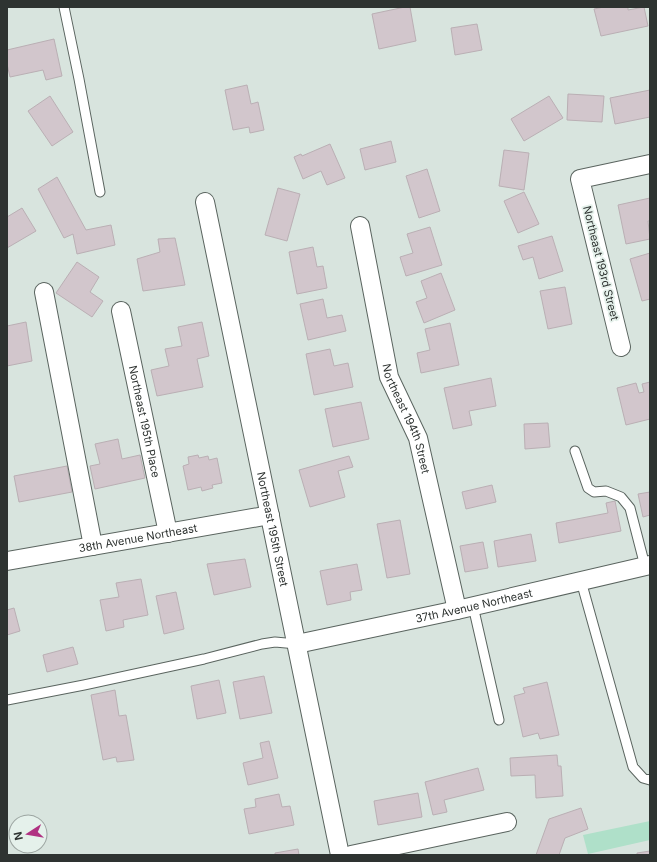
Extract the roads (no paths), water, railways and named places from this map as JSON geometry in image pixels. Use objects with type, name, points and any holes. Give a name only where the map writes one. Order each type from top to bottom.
[{"type":"street","name":"Northeast 193rd Street","points":[[621,347],[580,179],[650,164]]},
{"type":"street","name":"Northeast 195th Street","points":[[205,202],[340,855]]},
{"type":"street","name":"Northeast 194th Street","points":[[360,226],[389,377],[418,438],[465,608]]},
{"type":"street","points":[[44,292],[93,546]]},
{"type":"street","name":"Northeast 195th Place","points":[[121,311],[168,533]]},
{"type":"street","name":"38th Avenue Northeast","points":[[7,561],[270,515]]},
{"type":"street","name":"37th Avenue Northeast","points":[[297,644],[465,608],[648,566]]},
{"type":"street","points":[[351,855],[507,822]]},
{"type":"lane","points":[[64,7],[100,192]]},
{"type":"lane","points":[[575,451],[588,488],[594,492],[606,491],[621,497],[630,508],[648,566]]},
{"type":"lane","points":[[581,581],[633,767],[643,778],[650,780]]},
{"type":"lane","points":[[465,608],[499,720]]},
{"type":"lane","points":[[7,700],[84,685],[262,644],[276,642],[297,644]]}]
